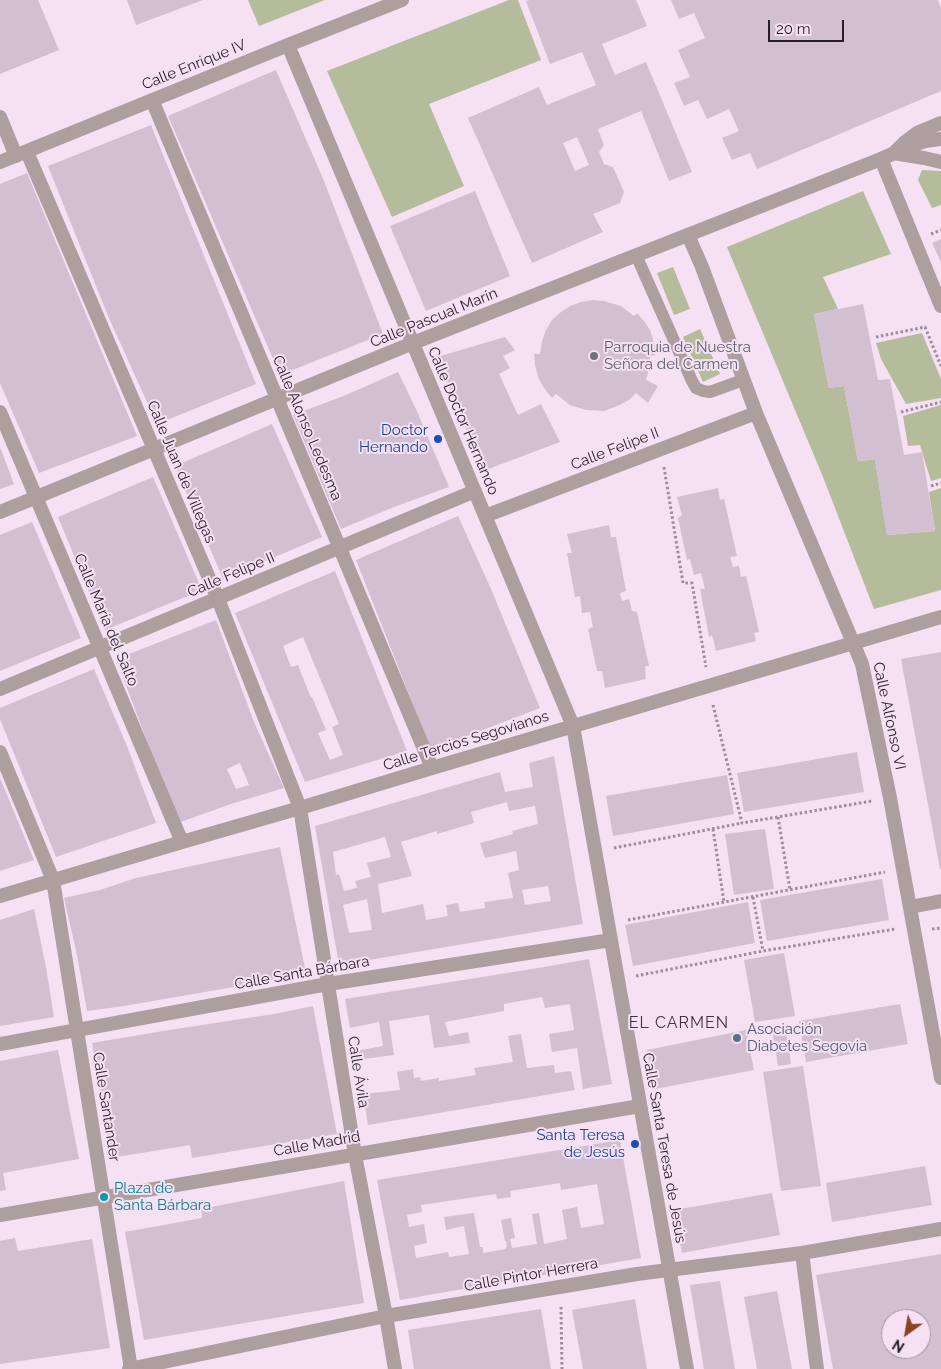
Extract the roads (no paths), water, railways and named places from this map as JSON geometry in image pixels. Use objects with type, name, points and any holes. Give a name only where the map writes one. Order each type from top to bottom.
[{"type":"street","name":"Calle Enrique IV","points":[[0,162],[288,44],[402,0]]},
{"type":"street","name":"Calle Doctor Hernando","points":[[288,44],[573,726]]},
{"type":"street","name":"Calle Alonso Ledesma","points":[[152,100],[432,768]]},
{"type":"street","name":"Calle Juan de Villegas","points":[[0,117],[22,154],[154,449],[218,598],[300,808]]},
{"type":"street","points":[[887,156],[917,133],[941,123]]},
{"type":"street","name":"Calle Pascual Marín","points":[[0,512],[413,343],[919,143],[941,139]]},
{"type":"street","points":[[887,156],[924,158],[941,162]]},
{"type":"street","points":[[887,156],[941,306]]},
{"type":"street","name":"Calle Alfonso VI","points":[[688,235],[702,267],[756,413],[862,664],[890,798],[941,1078]]},
{"type":"street","name":"Calle María del Salto","points":[[0,412],[182,842]]},
{"type":"street","name":"Calle Felipe II","points":[[486,516],[756,413]]},
{"type":"street","name":"Calle Felipe II","points":[[0,689],[475,491]]},
{"type":"street","name":"Calle Tercios Segovianos","points":[[0,896],[941,617]]},
{"type":"street","name":"Calle Santa Teresa de Jesús","points":[[573,726],[687,1369]]},
{"type":"street","name":"Calle Santander","points":[[0,752],[53,880],[130,1369]]},
{"type":"street","name":"Calle Ávila","points":[[300,808],[355,1155],[396,1369]]},
{"type":"street","points":[[910,907],[941,901]]},
{"type":"street","name":"Calle Santa Bárbara","points":[[0,1044],[328,984],[611,940]]},
{"type":"street","name":"Calle Madrid","points":[[0,1215],[640,1106]]},
{"type":"street","name":"Calle Pintor Herrera","points":[[130,1369],[386,1316],[669,1270],[802,1253],[941,1229]]},
{"type":"street","points":[[802,1253],[816,1369]]},
{"type":"lane","points":[[636,255],[696,388],[710,392],[744,380]]},
{"type":"place","name":"Parroquia de Nuestra Señora del Carmen","points":[[594,356]]},
{"type":"place","name":"Doctor Hernando","points":[[438,439]]},
{"type":"place","name":"Asociación Diabetes Segovia","points":[[737,1038]]},
{"type":"place","name":"Santa Teresa de Jesús","points":[[635,1144]]},
{"type":"place","name":"Plaza de Santa Bárbara","points":[[104,1197]]},
{"type":"district","name":"EL CARMEN","points":[[679,1023]]}]
